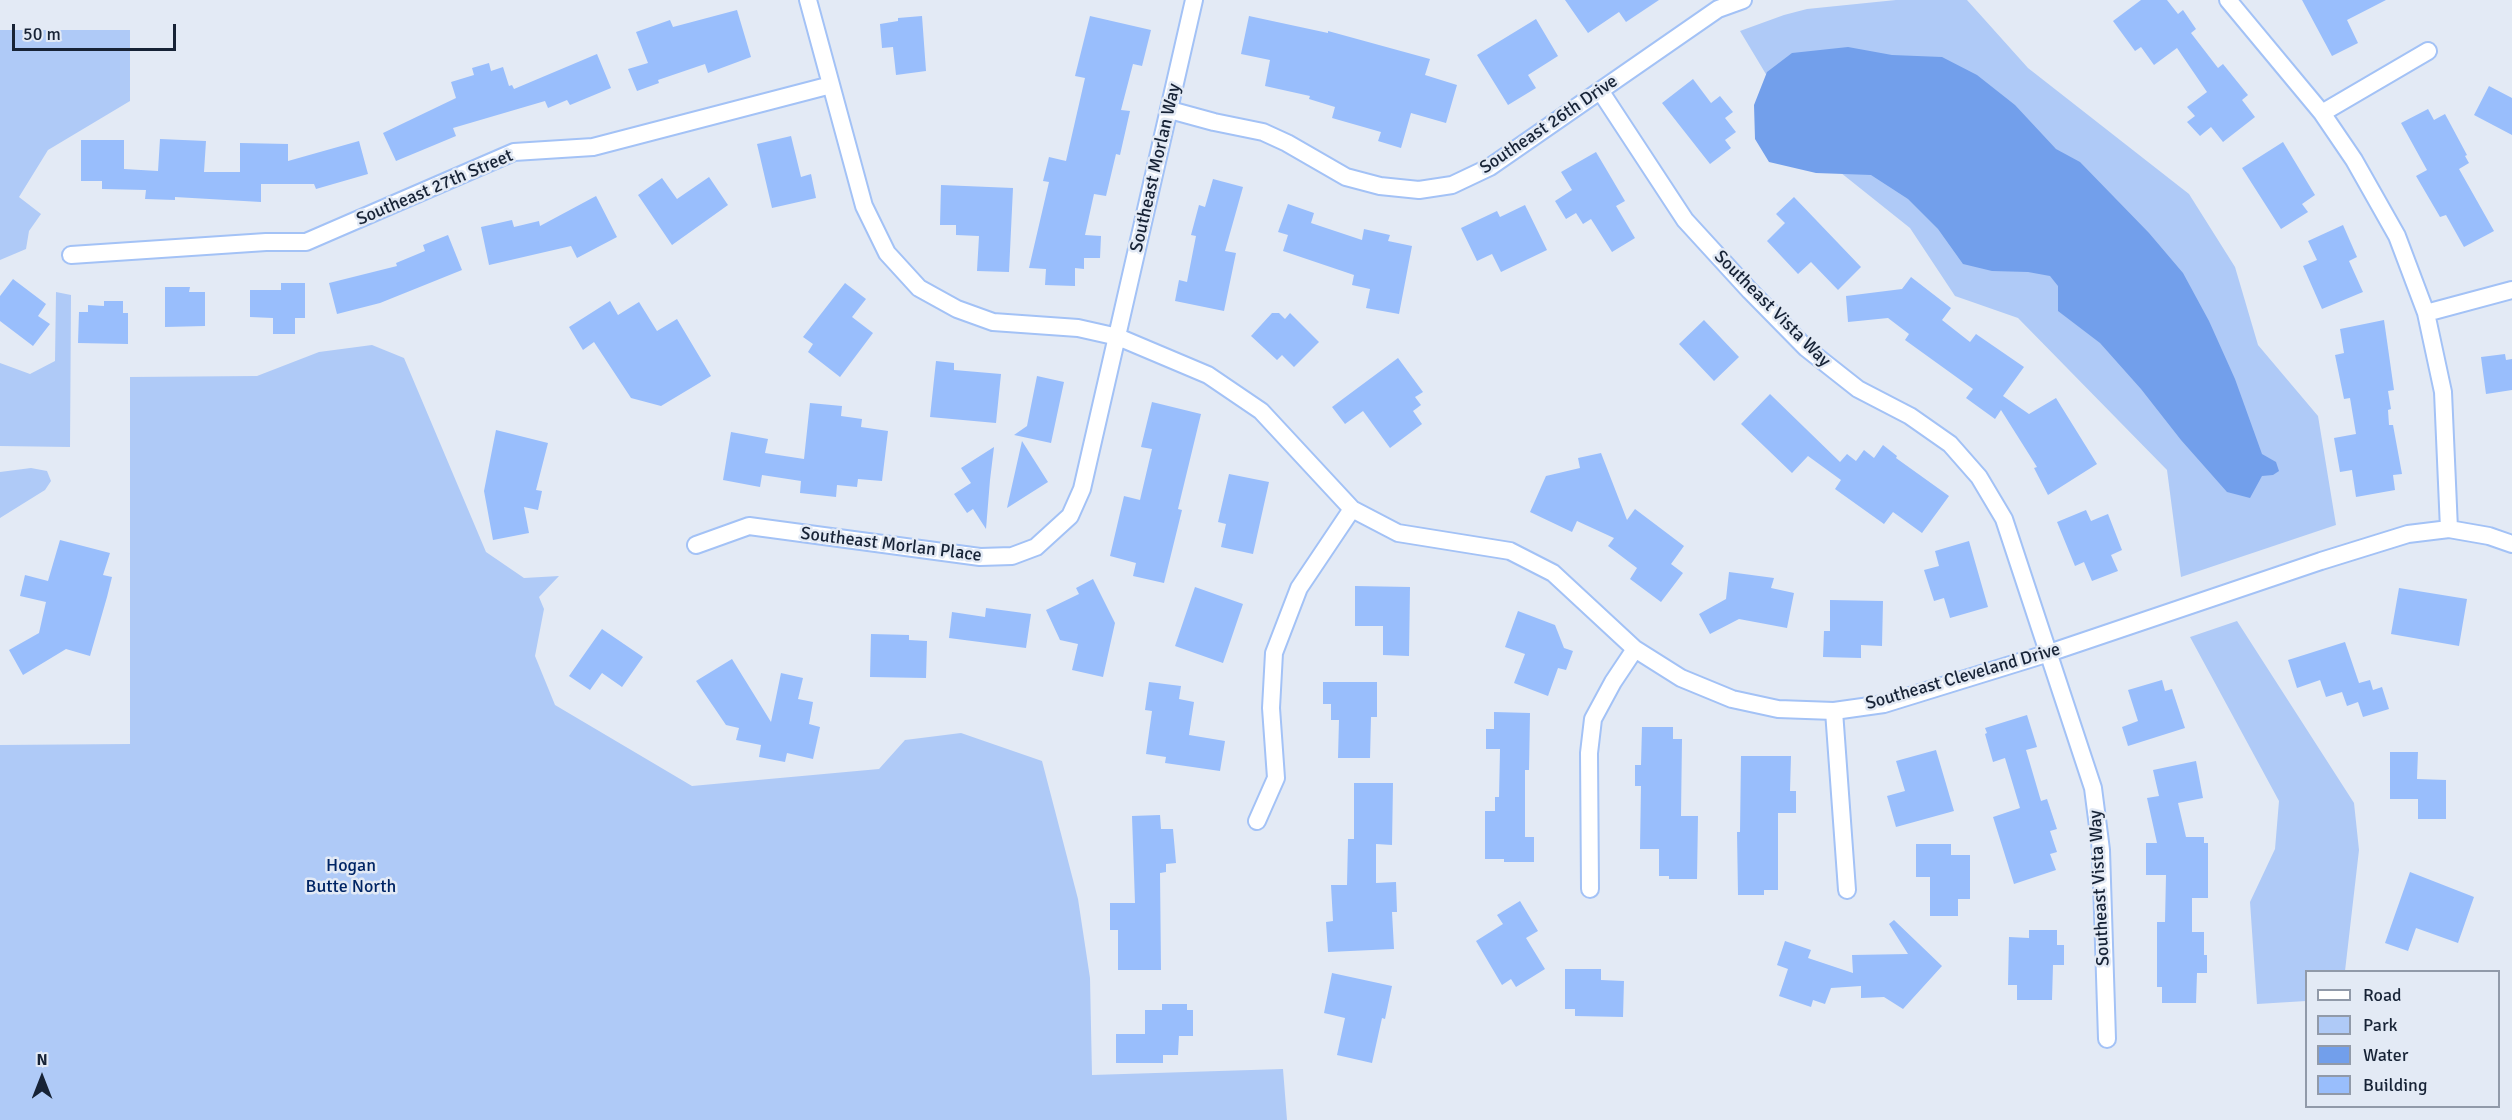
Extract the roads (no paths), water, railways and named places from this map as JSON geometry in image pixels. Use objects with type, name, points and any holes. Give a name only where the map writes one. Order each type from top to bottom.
[{"type":"street","name":"Southeast Cleveland Drive","points":[[808,0],[864,206],[887,253],[919,288],[957,309],[993,322],[1078,328],[1118,336],[1208,375],[1261,411],[1352,509],[1398,533],[1510,551],[1553,573],[1635,649],[1681,678],[1732,699],[1778,709],[1834,711],[1884,704],[2049,653],[2408,534],[2449,529],[2488,536],[2512,544]]},
{"type":"street","name":"Southeast Morlan Way","points":[[1118,336],[1194,0]]},
{"type":"street","name":"Southeast 26th Drive","points":[[1170,110],[1263,132],[1346,177],[1380,186],[1419,190],[1452,184],[1490,167],[1718,9],[1743,0]]},
{"type":"street","points":[[2228,0],[2322,112],[2358,167],[2397,236],[2426,313],[2443,392],[2449,529]]},
{"type":"street","points":[[2322,112],[2428,51]]},
{"type":"street","name":"Southeast 27th Street","points":[[71,255],[266,242],[306,242],[514,152],[593,147],[831,85]]},
{"type":"street","name":"Southeast Vista Way","points":[[1601,92],[1685,220],[1758,299],[1806,348],[1858,389],[1910,416],[1950,444],[1979,477],[2004,519],[2093,788],[2099,822],[2107,1039]]},
{"type":"street","points":[[2426,313],[2512,290]]},
{"type":"street","name":"Southeast Morlan Place","points":[[696,544],[750,526],[980,557],[1012,556],[1036,548],[1070,516],[1082,489],[1118,336]]},
{"type":"street","points":[[1257,821],[1276,778],[1271,708],[1274,653],[1299,588],[1352,509]]},
{"type":"street","points":[[1590,889],[1590,753],[1593,719],[1613,682],[1635,649]]},
{"type":"street","points":[[1834,711],[1847,890]]},
{"type":"water","points":[[1848,47],[1892,55],[1942,57],[1977,75],[2015,105],[2056,149],[2080,162],[2149,233],[2183,273],[2209,321],[2235,379],[2262,454],[2276,462],[2279,471],[2273,475],[2262,476],[2250,498],[2227,492],[2100,343],[2058,311],[2058,286],[2050,276],[2028,272],[1992,271],[1963,264],[1938,229],[1908,199],[1871,175],[1816,173],[1769,162],[1755,139],[1754,105],[1767,72],[1792,53]]},
{"type":"park label","name":"Hogan Butte North","points":[[351,876]]}]
